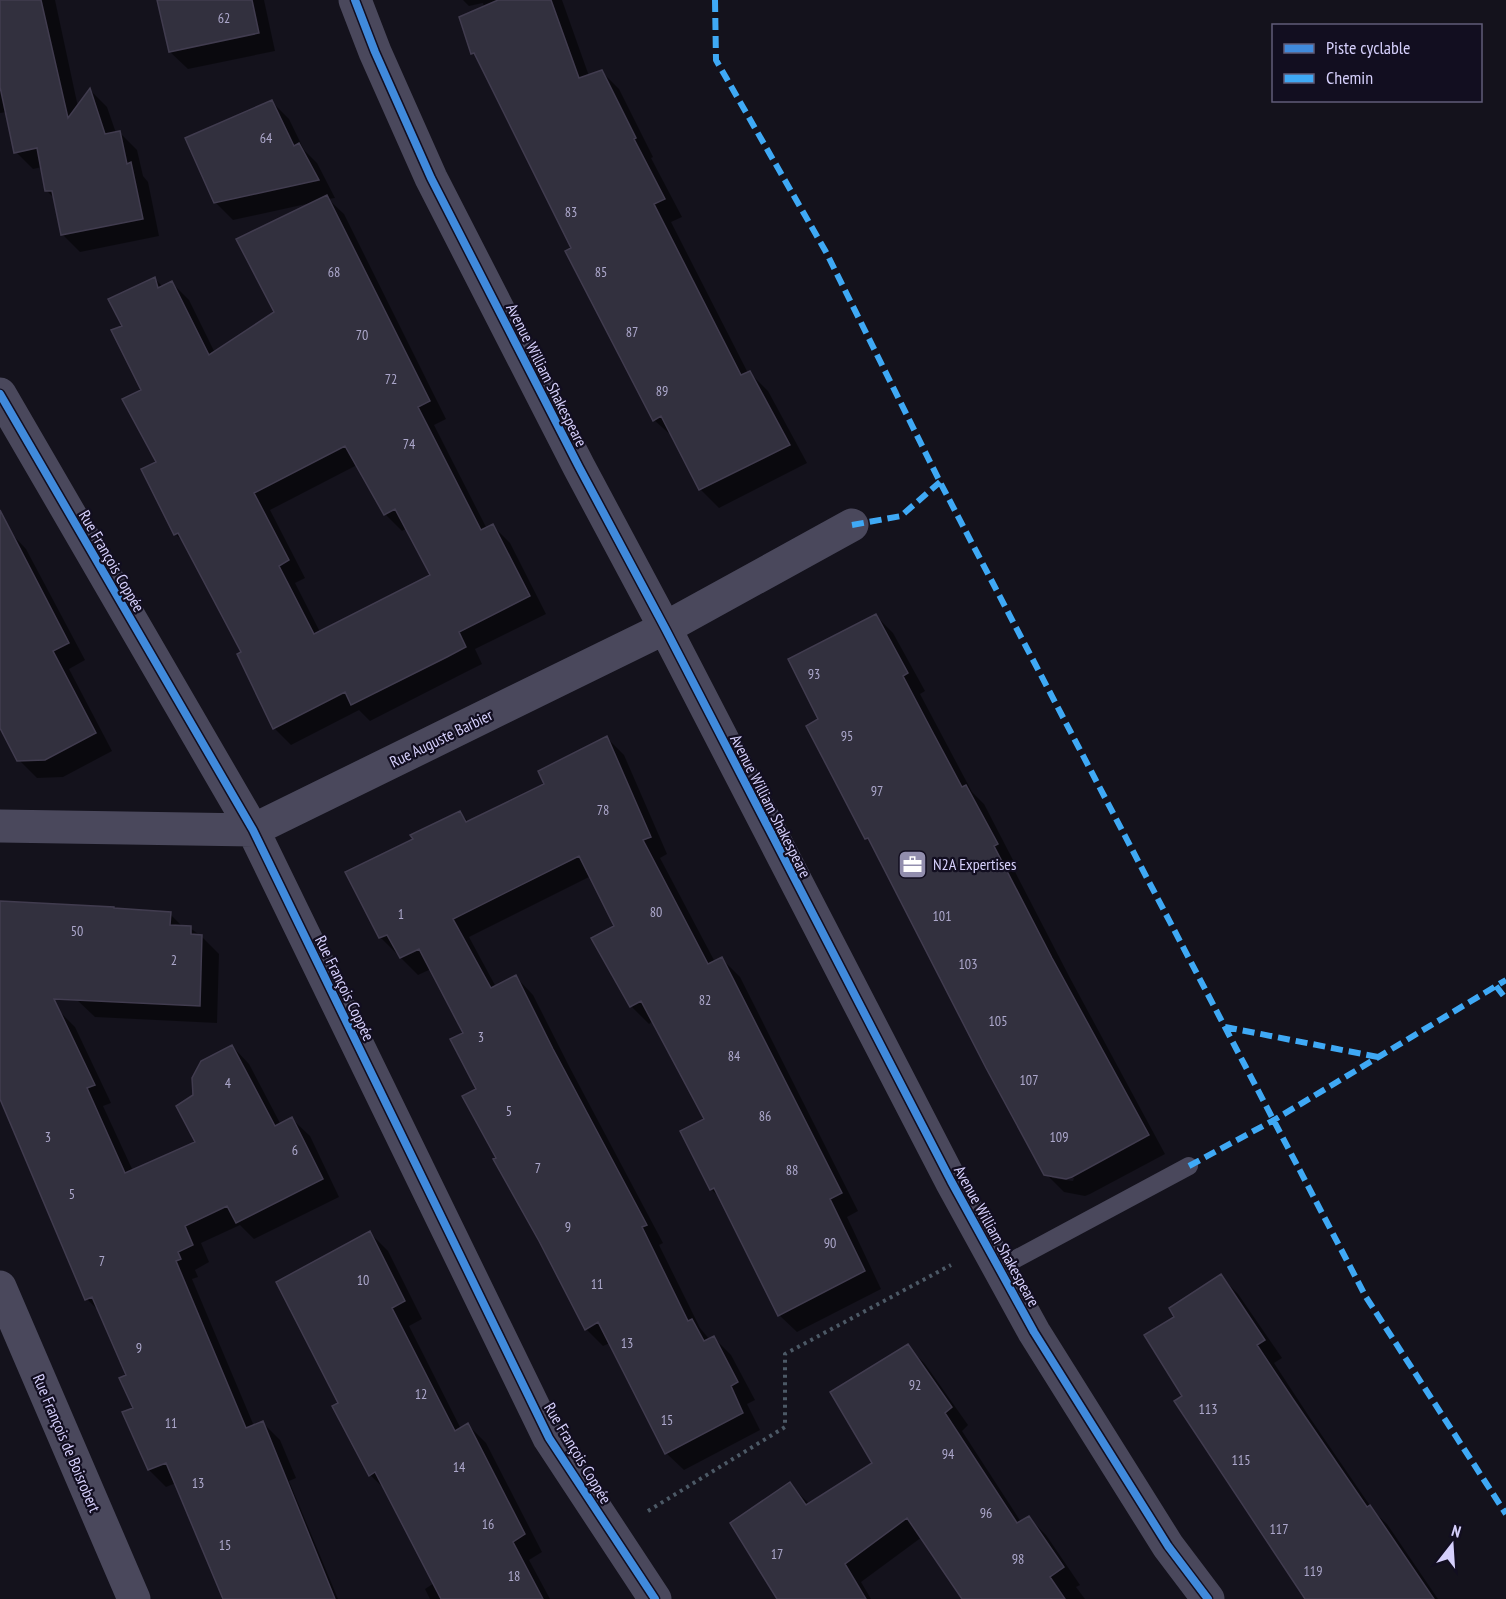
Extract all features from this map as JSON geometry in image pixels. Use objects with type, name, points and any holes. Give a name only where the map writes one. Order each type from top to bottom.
[{"type":"street","name":"Avenue William Shakespeare","points":[[356,0],[375,52],[431,178],[579,467],[993,1257],[1034,1332],[1168,1546],[1208,1599]]},
{"type":"street","name":"Rue François Coppée","points":[[0,394],[253,830],[549,1438],[655,1599]]},
{"type":"street","name":"Rue Auguste Barbier","points":[[0,826],[253,830],[665,628],[852,525]]},
{"type":"street","name":"Rue François de Boisrobert","points":[[0,1287],[134,1599]]},
{"type":"lane","points":[[993,1257],[1189,1166]]},
{"type":"path","points":[[612,1533],[784,1427],[785,1353],[993,1257]]},
{"type":"building","points":[[0,0],[41,0],[68,118],[90,88],[105,134],[120,131],[127,164],[131,162],[143,219],[61,235],[52,191],[45,191],[37,148],[14,153],[0,87]]},
{"type":"building","points":[[157,0],[252,0],[259,33],[169,52]]},
{"type":"building","points":[[498,0],[551,0],[579,78],[602,70],[665,199],[654,204],[741,375],[750,371],[790,445],[699,490],[661,416],[653,421],[565,251],[571,248],[474,53],[471,54],[459,17]]},
{"type":"building","points":[[272,100],[294,146],[299,143],[319,180],[214,203],[185,138]]},
{"type":"building","points":[[327,195],[430,401],[418,407],[481,530],[493,524],[530,596],[459,632],[466,647],[447,657],[351,705],[345,692],[273,729],[237,654],[241,652],[178,533],[174,535],[141,469],[156,462],[122,399],[141,390],[111,330],[122,326],[108,299],[155,277],[158,288],[172,281],[209,355],[274,312],[236,239]],"holes":[[[345,446],[384,515],[395,509],[430,575],[314,634],[279,566],[289,560],[254,493]]]},
{"type":"building","points":[[0,510],[69,643],[53,651],[96,733],[45,760],[17,761],[0,728]]},
{"type":"building","points":[[876,614],[908,673],[903,676],[962,787],[966,785],[998,844],[994,846],[1052,958],[1149,1135],[1072,1177],[1066,1179],[1044,1175],[986,1068],[868,838],[865,839],[806,726],[818,719],[788,659]]},
{"type":"building","points":[[607,736],[651,837],[643,840],[708,964],[722,957],[842,1193],[830,1199],[865,1271],[778,1316],[714,1188],[710,1190],[680,1131],[704,1119],[641,1001],[630,1007],[591,938],[614,926],[579,856],[453,919],[491,988],[516,975],[647,1225],[642,1227],[688,1321],[692,1319],[704,1341],[714,1336],[738,1382],[731,1386],[743,1413],[665,1454],[598,1322],[585,1330],[493,1159],[496,1158],[462,1096],[476,1089],[450,1039],[463,1033],[419,949],[400,958],[387,935],[379,938],[345,872],[413,839],[410,835],[460,811],[466,822],[544,784],[538,771]]},
{"type":"building","points":[[0,901],[171,912],[170,925],[191,926],[191,934],[202,935],[200,1006],[54,999],[95,1085],[87,1088],[125,1173],[195,1142],[176,1106],[193,1095],[192,1078],[201,1061],[232,1045],[275,1126],[292,1117],[323,1179],[236,1223],[227,1206],[185,1226],[193,1245],[178,1252],[181,1259],[176,1261],[246,1428],[263,1421],[335,1599],[223,1599],[166,1463],[148,1470],[122,1412],[133,1408],[119,1378],[126,1375],[92,1297],[85,1300],[0,1099]]},
{"type":"building","points":[[370,1231],[405,1301],[392,1308],[455,1431],[468,1423],[525,1534],[513,1542],[543,1599],[441,1599],[375,1472],[369,1476],[332,1406],[338,1403],[276,1282]]},
{"type":"building","points":[[1221,1274],[1265,1340],[1257,1345],[1367,1507],[1370,1505],[1434,1599],[1305,1599],[1174,1401],[1182,1396],[1144,1335],[1174,1317],[1169,1308]]},
{"type":"building","points":[[908,1344],[952,1407],[945,1413],[1017,1523],[1029,1516],[1064,1567],[1050,1577],[1065,1599],[962,1599],[907,1518],[845,1564],[866,1599],[777,1599],[730,1523],[790,1482],[806,1505],[872,1463],[830,1392]]},
{"type":"marked path","points":[[715,0],[716,60],[826,252],[940,482],[1366,1297],[1506,1514]]},
{"type":"marked path","points":[[852,525],[901,516],[940,482]]},
{"type":"marked path","points":[[1189,1166],[1274,1120],[1506,980]]},
{"type":"marked path","points":[[1496,986],[1506,999]]},
{"type":"marked path","points":[[1225,1027],[1378,1057]]},
{"type":"cycle path","points":[[355,0],[375,52],[431,178],[951,1181],[1034,1332],[1168,1546],[1208,1599]]},
{"type":"cycle path","points":[[0,394],[253,830],[549,1438],[655,1599]]},
{"type":"place","name":"N2A Expertises","points":[[912,864]]}]
